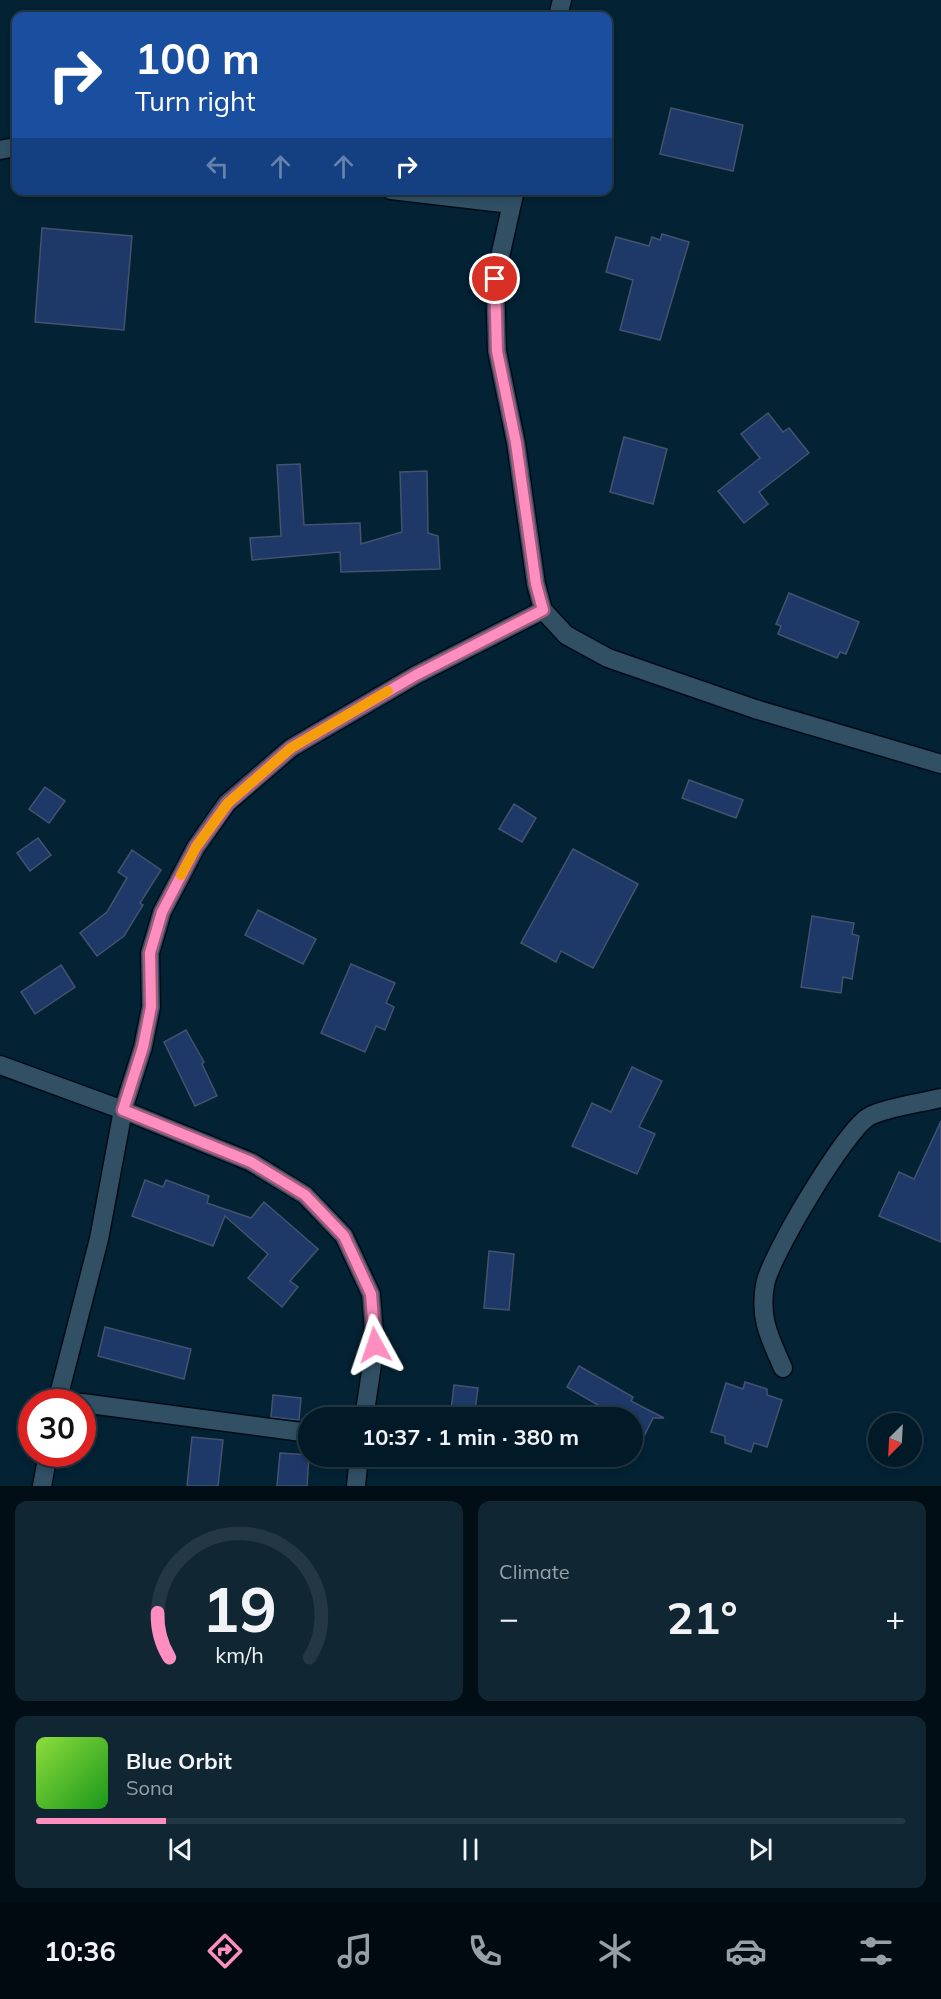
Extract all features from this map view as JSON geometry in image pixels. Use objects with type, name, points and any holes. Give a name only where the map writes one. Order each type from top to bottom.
[{"type":"street","points":[[478,195],[513,197],[495,279],[497,351],[516,443],[536,584],[543,610],[566,635],[608,658],[755,709],[941,764]]},
{"type":"street","points":[[61,1389],[99,1239],[123,1110],[143,1047],[151,1007],[150,953],[162,912],[196,847],[228,803],[291,748],[416,675],[543,610]]},
{"type":"street","points":[[0,1065],[123,1110],[251,1162],[305,1195],[344,1236],[371,1294],[375,1345],[366,1407]]},
{"type":"street","points":[[783,1368],[763,1323],[765,1284],[782,1243],[834,1155],[868,1116],[941,1098]]},
{"type":"street","points":[[96,1405],[298,1432]]},
{"type":"street","points":[[42,1486],[46,1467]]},
{"type":"street","points":[[356,1486],[358,1467]]},
{"type":"building","points":[[671,108],[743,125],[733,171],[660,154]]},
{"type":"building","points":[[42,228],[132,236],[124,330],[35,322]]},
{"type":"building","points":[[662,234],[689,242],[660,340],[620,330],[633,280],[606,272],[616,237],[649,246],[652,237],[660,240]]},
{"type":"building","points":[[768,413],[783,432],[789,428],[809,453],[759,492],[768,504],[744,523],[718,491],[760,458],[741,434]]},
{"type":"building","points":[[624,437],[667,449],[653,504],[610,492]]},
{"type":"building","points":[[300,464],[304,525],[360,523],[361,544],[402,532],[400,472],[427,471],[428,533],[438,536],[440,569],[341,572],[340,552],[252,560],[250,538],[281,536],[277,465]]},
{"type":"building","points":[[789,593],[859,622],[846,654],[840,652],[837,658],[778,634],[781,626],[776,624]]},
{"type":"building","points":[[689,780],[743,800],[736,818],[682,798]]},
{"type":"building","points":[[45,787],[65,801],[49,823],[29,809]]},
{"type":"building","points":[[514,804],[536,818],[522,842],[499,829]]},
{"type":"building","points":[[38,838],[51,855],[30,871],[17,853]]},
{"type":"building","points":[[573,849],[638,884],[593,968],[561,951],[556,962],[521,943]]},
{"type":"building","points":[[132,850],[161,870],[140,903],[143,905],[124,936],[97,956],[80,933],[107,912],[127,878],[118,872]]},
{"type":"building","points":[[258,910],[316,939],[303,964],[245,935]]},
{"type":"building","points":[[812,916],[854,923],[852,934],[859,936],[852,979],[843,977],[841,993],[801,987]]},
{"type":"building","points":[[351,964],[395,983],[386,1003],[394,1007],[385,1030],[376,1026],[365,1052],[321,1033]]},
{"type":"building","points":[[61,965],[75,987],[35,1014],[21,992]]},
{"type":"building","points":[[186,1030],[204,1062],[202,1064],[217,1096],[195,1106],[164,1042]]},
{"type":"building","points":[[632,1067],[662,1081],[639,1127],[655,1134],[637,1174],[572,1146],[592,1103],[611,1112]]},
{"type":"building","points":[[941,1121],[941,1242],[879,1216],[899,1172],[914,1179]]},
{"type":"building","points":[[145,1180],[163,1187],[166,1180],[209,1196],[207,1203],[251,1218],[264,1202],[318,1249],[290,1281],[298,1287],[282,1307],[248,1278],[268,1254],[225,1216],[213,1246],[132,1216]]},
{"type":"building","points":[[489,1251],[514,1254],[509,1310],[484,1308]]},
{"type":"building","points":[[105,1327],[191,1349],[184,1379],[98,1356]]},
{"type":"building","points":[[579,1366],[633,1397],[631,1401],[643,1407],[601,1407],[567,1387]]},
{"type":"building","points":[[745,1382],[767,1389],[767,1395],[782,1400],[767,1447],[754,1443],[751,1452],[725,1443],[725,1436],[711,1432],[726,1383],[743,1389]]},
{"type":"building","points":[[454,1385],[478,1388],[475,1407],[451,1407]]},
{"type":"building","points":[[273,1395],[301,1398],[298,1420],[271,1417]]},
{"type":"building","points":[[643,1407],[664,1418],[653,1418],[643,1438]]},
{"type":"building","points":[[192,1437],[223,1440],[218,1486],[187,1486]]},
{"type":"building","points":[[280,1453],[298,1454],[298,1467],[308,1467],[307,1486],[277,1486]]},
{"type":"slow traffic","points":[[181,875],[196,847],[228,803],[291,748],[388,691]]},
{"type":"route","points":[[375,1345],[371,1294],[344,1236],[305,1195],[251,1162],[123,1110],[143,1047],[151,1007],[150,953],[162,912],[196,847],[228,803],[291,748],[416,675],[543,610],[536,584],[516,443],[497,351],[495,279]]}]
